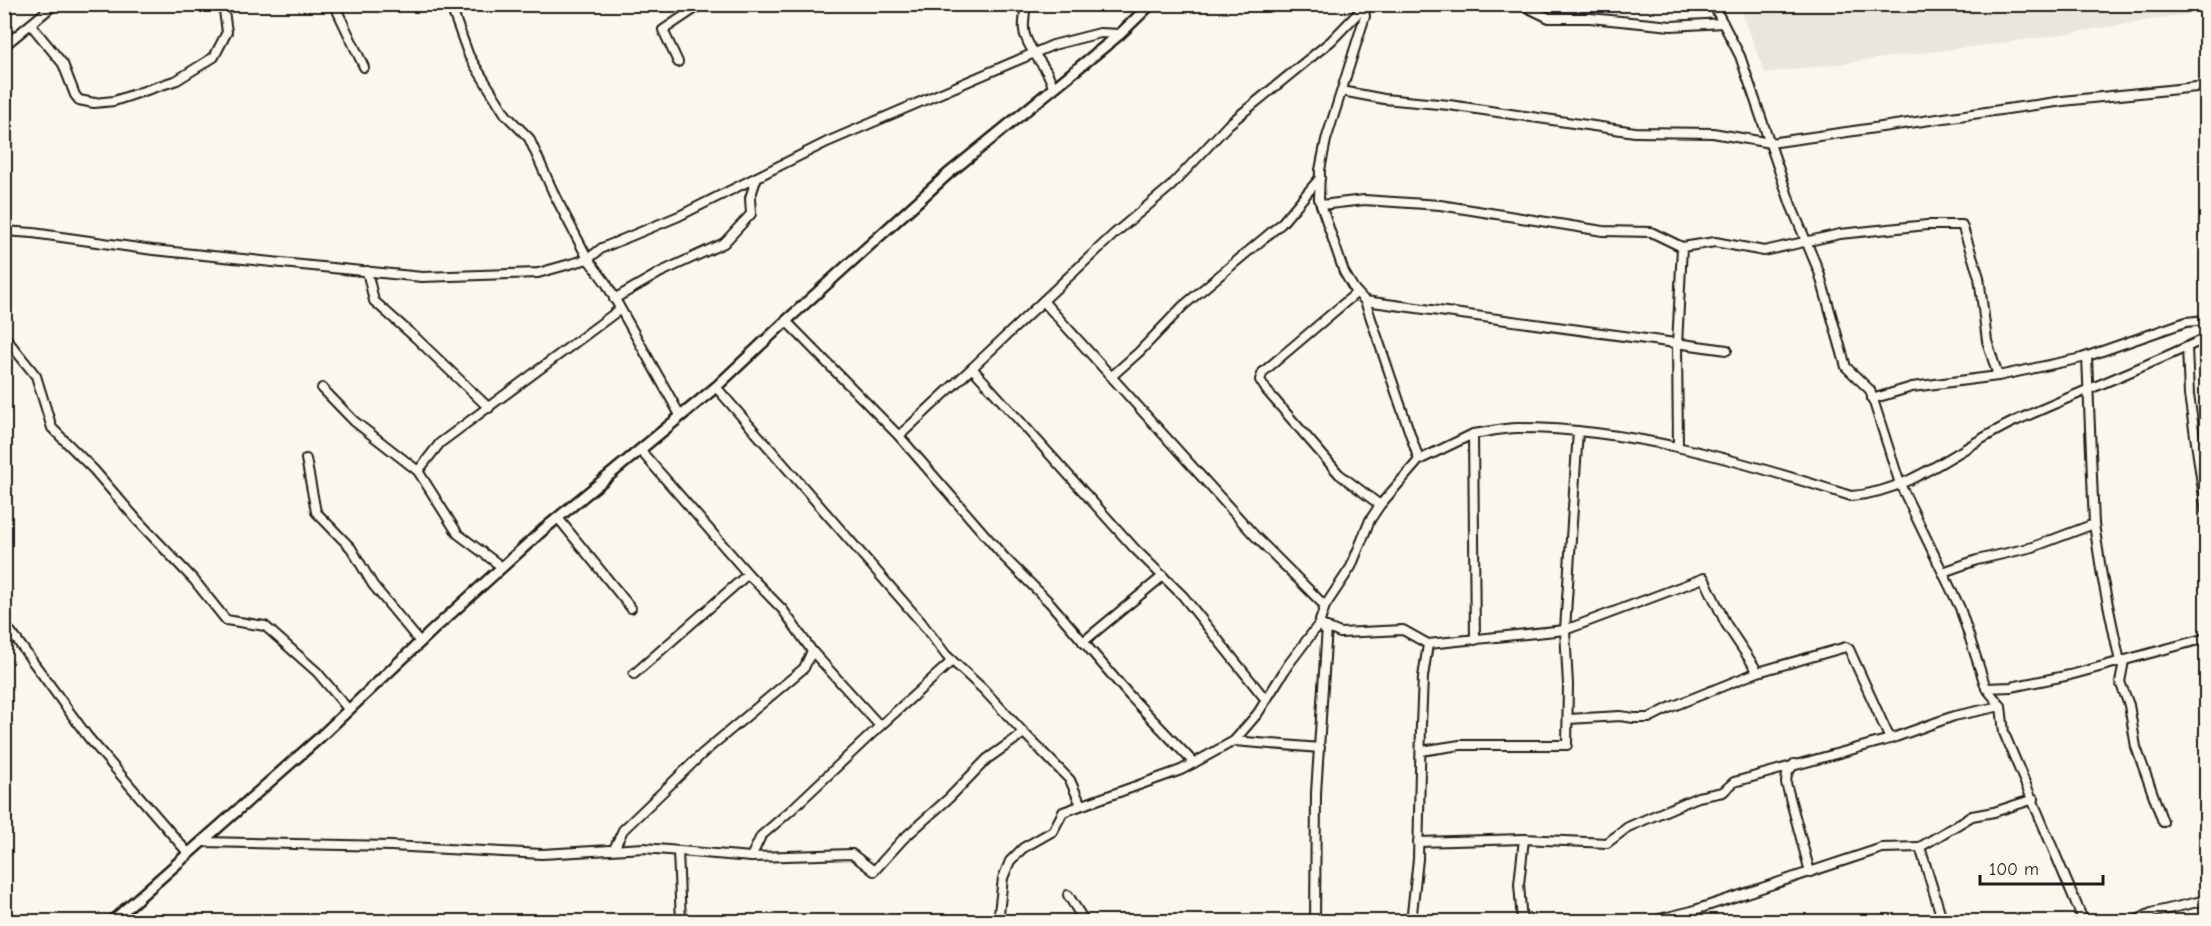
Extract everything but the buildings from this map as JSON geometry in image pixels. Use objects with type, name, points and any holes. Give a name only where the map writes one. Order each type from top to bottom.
[{"type":"street","points":[[5,45],[55,4]]},
{"type":"street","points":[[31,25],[63,64],[75,94],[80,100],[94,103],[114,101],[177,80],[214,57],[227,32],[223,4]]},
{"type":"street","points":[[334,4],[364,67]]},
{"type":"street","points":[[450,4],[469,56],[506,115],[530,138],[554,194],[588,259],[606,283],[680,415]]},
{"type":"street","points":[[678,62],[663,30],[702,4]]},
{"type":"street","points":[[1025,4],[1023,27],[1025,38],[1046,70],[1053,88]]},
{"type":"street","points":[[1520,4],[1549,18],[1590,18],[1671,26],[1723,23]]},
{"type":"street","points":[[1713,4],[1740,56],[1791,205],[1819,272],[1846,367],[1869,390],[1900,484],[1959,608],[1986,688],[2001,706],[2004,733],[2084,921]]},
{"type":"street","points":[[111,921],[349,710],[502,567],[716,387],[948,174],[1120,34],[1144,6]]},
{"type":"street","points":[[1363,6],[1365,16],[1326,140],[1319,199],[1344,273],[1365,302],[1419,460]]},
{"type":"street","points":[[899,436],[1114,234],[1172,186],[1229,124],[1331,41],[1363,6]]},
{"type":"street","points":[[4,231],[33,232],[153,250],[422,277],[538,273],[588,259],[602,248],[679,216],[827,142],[1053,45],[1100,33],[1120,34]]},
{"type":"street","points":[[1342,91],[1384,99],[1449,105],[1635,132],[1713,133],[1770,143],[2063,101],[2206,86]]},
{"type":"street","points":[[614,299],[661,272],[724,243],[751,214],[750,198],[757,177]]},
{"type":"street","points":[[1112,376],[1183,306],[1281,224],[1320,178]]},
{"type":"street","points":[[1321,205],[1364,200],[1440,206],[1603,231],[1652,232],[1682,247],[1715,242],[1764,251],[1806,240],[1873,231],[1927,225],[1962,225],[1979,277],[1987,341],[1998,376]]},
{"type":"street","points":[[1678,447],[1677,345],[1682,247]]},
{"type":"street","points":[[367,271],[374,301],[489,408]]},
{"type":"street","points":[[1354,289],[1355,294],[1263,372],[1260,380],[1339,474],[1380,505]]},
{"type":"street","points":[[1043,300],[1255,536],[1325,606]]},
{"type":"street","points":[[1365,302],[1727,350]]},
{"type":"street","points":[[418,471],[440,443],[619,309]]},
{"type":"street","points":[[1872,399],[1912,387],[1998,376],[2086,357],[2186,322],[2206,320]]},
{"type":"street","points":[[786,321],[899,436],[1005,558],[1050,603],[1129,695],[1194,763]]},
{"type":"street","points":[[4,336],[36,376],[52,428],[94,470],[194,580],[226,620],[265,626],[317,672],[349,710]]},
{"type":"street","points":[[1315,921],[1316,793],[1320,748],[1325,606],[1351,567],[1370,520],[1419,460],[1473,434],[1516,428],[1578,431],[1678,447],[1764,468],[1851,496],[1900,484],[2011,423],[2206,338]]},
{"type":"street","points":[[2187,347],[2189,395],[2206,511]]},
{"type":"street","points":[[2086,357],[2094,524],[2102,576],[2122,661],[2120,682],[2129,705],[2136,747],[2163,822]]},
{"type":"street","points":[[972,368],[1135,549],[1183,596],[1266,700]]},
{"type":"street","points":[[716,387],[921,622],[952,661],[983,689],[1070,780],[1081,805]]},
{"type":"street","points":[[322,388],[354,421],[418,471],[458,534],[502,567]]},
{"type":"street","points":[[1421,751],[1460,745],[1567,745],[1565,630],[1578,431]]},
{"type":"street","points":[[1473,434],[1475,640]]},
{"type":"street","points":[[640,450],[748,574],[783,610],[812,651],[880,726]]},
{"type":"street","points":[[306,459],[316,512],[351,548],[373,585],[420,642]]},
{"type":"street","points":[[558,518],[631,608]]},
{"type":"street","points":[[1943,572],[1977,560],[2034,547],[2094,524]]},
{"type":"street","points":[[634,674],[748,574]]},
{"type":"street","points":[[1083,642],[1163,576]]},
{"type":"street","points":[[1323,626],[1340,633],[1403,630],[1428,644],[1565,630],[1704,578],[1726,624],[1758,672]]},
{"type":"street","points":[[998,921],[1003,878],[1010,861],[1023,848],[1053,831],[1063,812],[1181,770],[1234,741],[1258,713],[1311,635],[1323,626]]},
{"type":"street","points":[[4,630],[11,632],[88,737],[189,854]]},
{"type":"street","points":[[1986,688],[2011,687],[2070,675],[2206,638]]},
{"type":"street","points":[[1411,921],[1418,859],[1423,677],[1428,644]]},
{"type":"street","points":[[1568,719],[1620,716],[1649,718],[1758,672],[1846,647],[1849,649],[1890,739]]},
{"type":"street","points":[[614,849],[624,830],[703,753],[804,668],[812,651]]},
{"type":"street","points":[[751,857],[761,836],[790,812],[952,661]]},
{"type":"street","points":[[1418,842],[1524,839],[1607,843],[1628,827],[1698,797],[1723,792],[1734,782],[1890,739],[1954,716],[2001,706]]},
{"type":"street","points":[[202,842],[391,846],[542,854],[644,848],[751,857],[852,854],[874,871],[903,838],[949,798],[987,759],[1024,733]]},
{"type":"street","points":[[1234,741],[1320,748]]},
{"type":"street","points":[[1794,764],[1787,774],[1786,783],[1810,872]]},
{"type":"street","points":[[1647,921],[1692,910],[1882,848],[1920,847],[1972,816],[1994,812],[2034,799]]},
{"type":"street","points":[[1521,921],[1519,884],[1524,839]]},
{"type":"street","points":[[1920,847],[1941,921]]},
{"type":"street","points":[[678,851],[681,921]]},
{"type":"street","points":[[1068,895],[1085,921]]},
{"type":"street","points":[[2133,921],[2151,913],[2206,900]]},
{"type":"shaded area","points":[[2206,4],[2206,11],[2040,38],[1765,73],[1739,5]]}]
